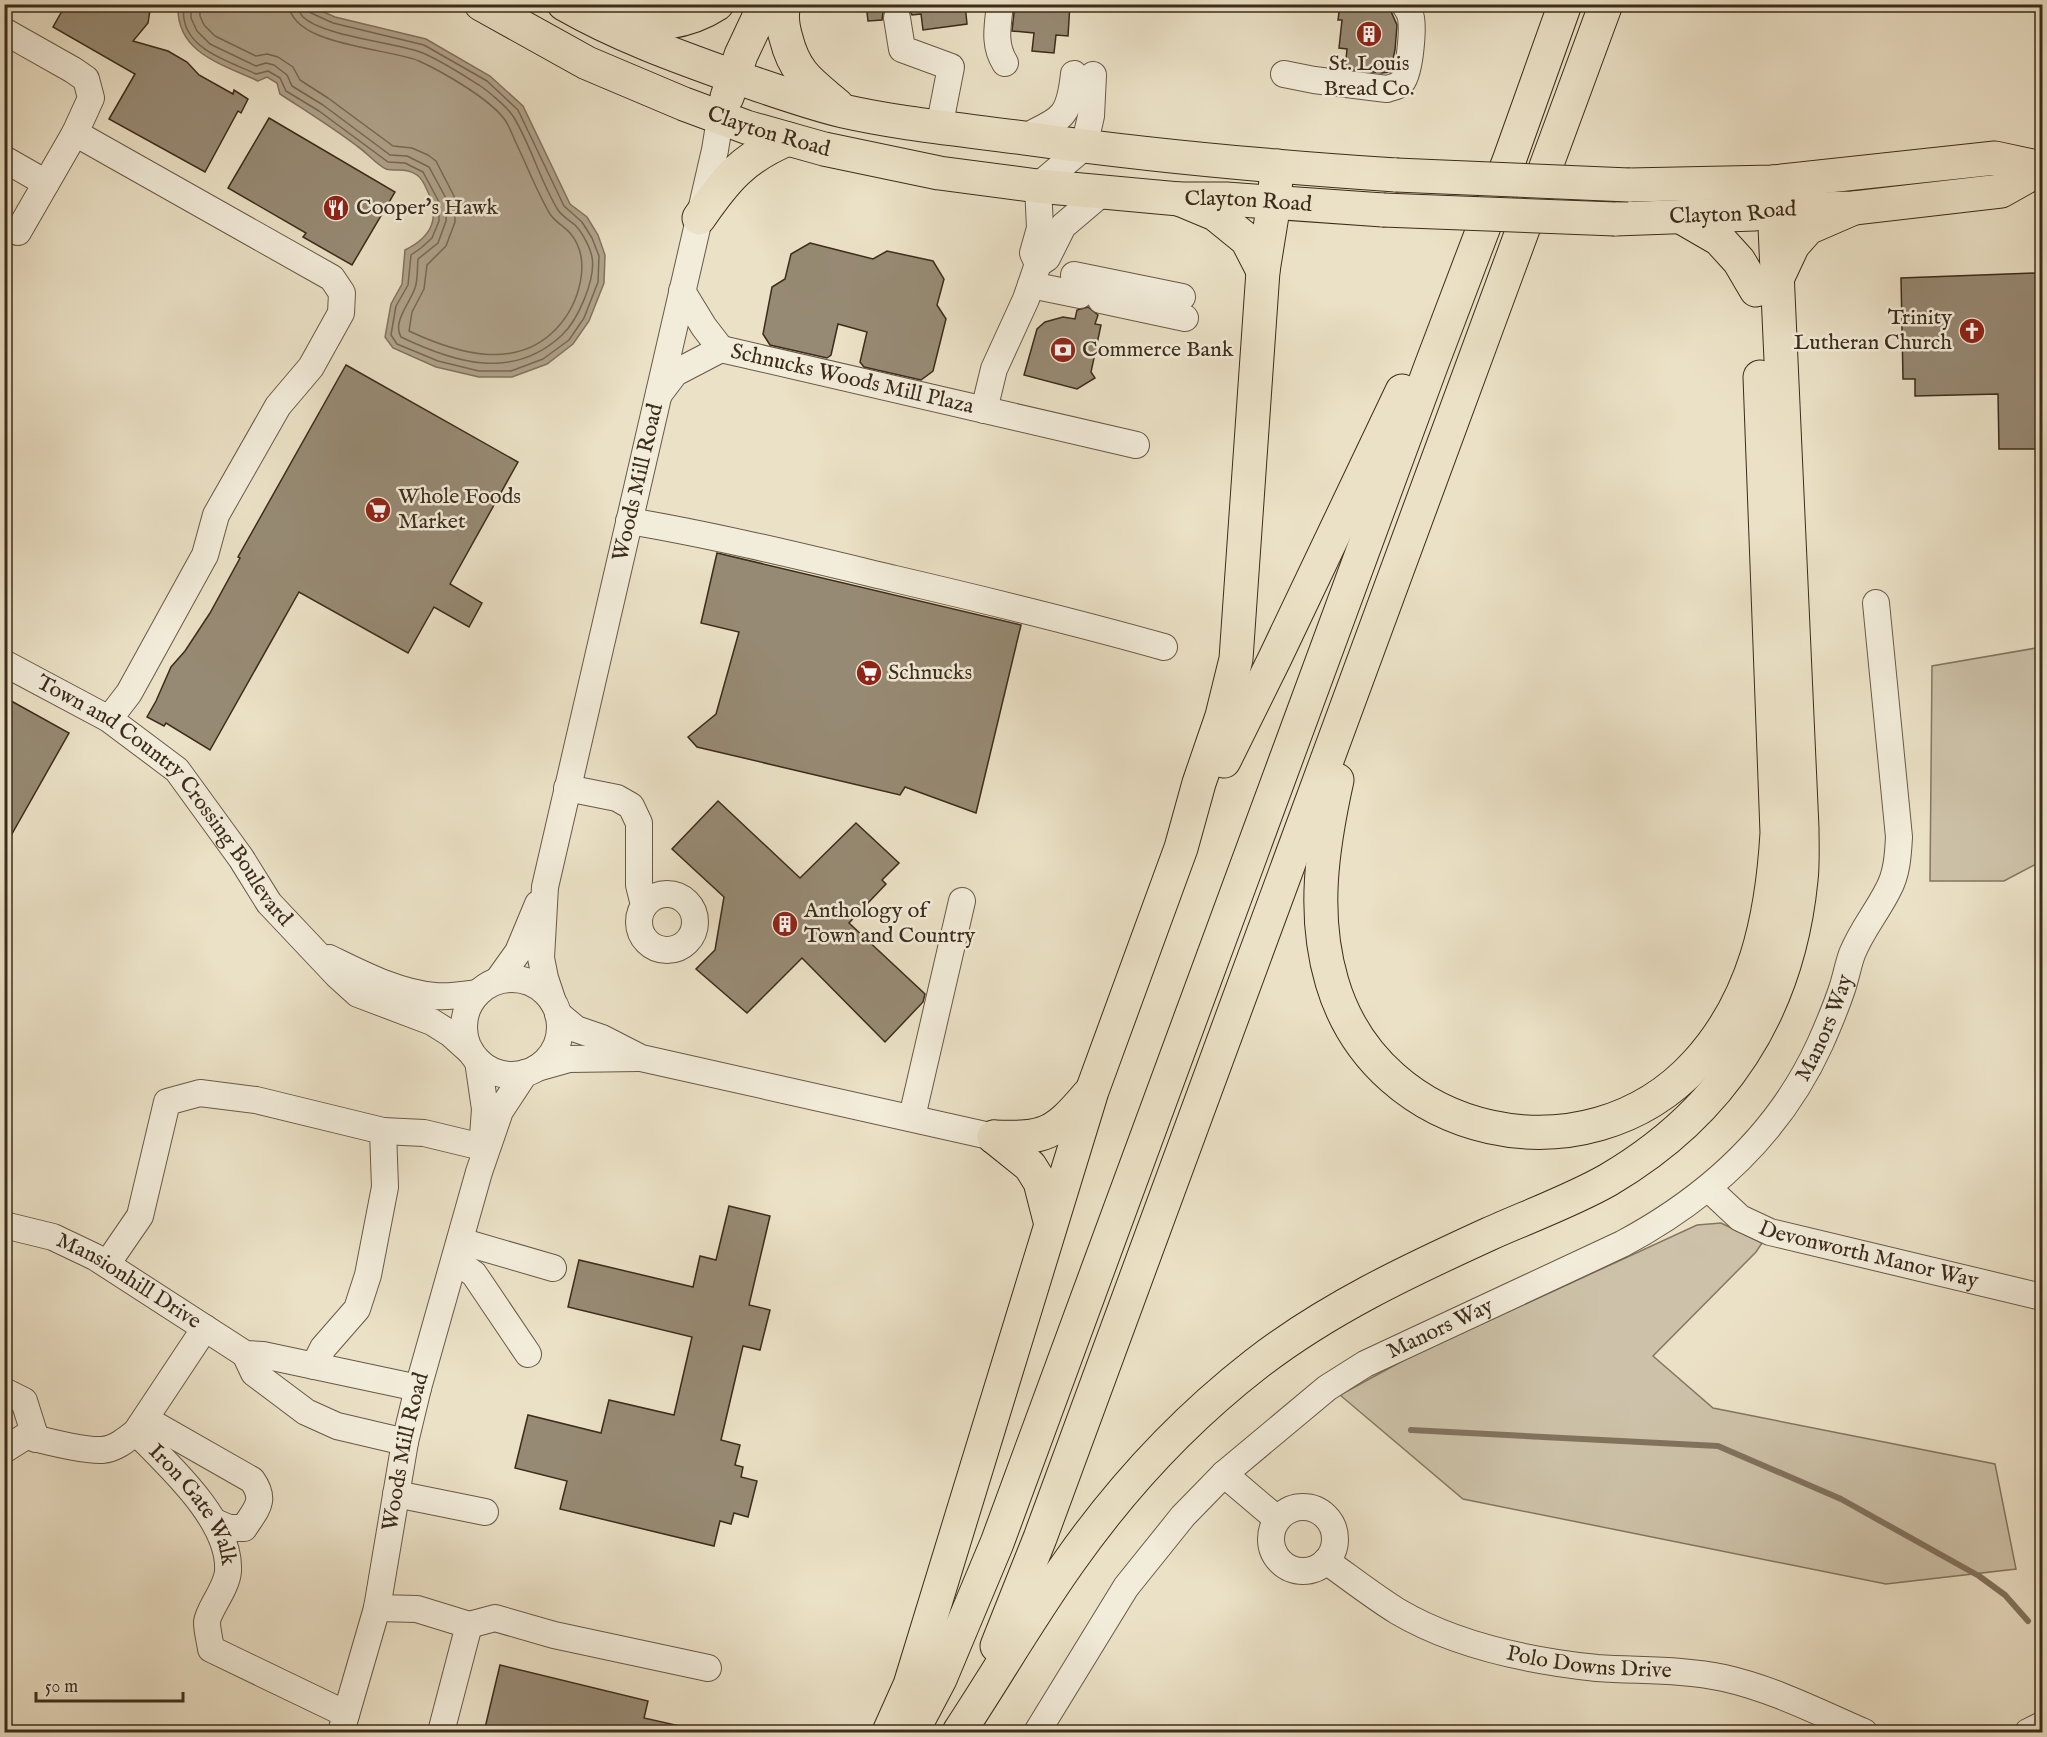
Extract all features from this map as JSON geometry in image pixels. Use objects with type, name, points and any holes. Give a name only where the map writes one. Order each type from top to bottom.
[{"type":"main road","name":"Clayton Road","points":[[481,4],[586,63],[720,119],[788,140],[895,165],[1038,186],[1179,199],[1226,199],[1383,210],[1616,219],[1680,217],[1764,198],[1995,158],[2043,168]]},
{"type":"main road","name":"Clayton Road","points":[[564,4],[598,24],[659,50],[775,91],[843,111],[939,128],[1084,147],[1396,175],[1629,185],[1854,208],[2001,191],[2043,168]]},
{"type":"main road","points":[[598,24],[655,25],[680,21],[702,14],[717,4]]},
{"type":"main road","points":[[659,50],[690,57],[712,54],[748,4]]},
{"type":"main road","name":"Woods Mill Road","points":[[720,119],[733,76],[765,4]]},
{"type":"main road","points":[[784,4],[783,29],[795,65],[843,111]]},
{"type":"main road","points":[[912,1732],[940,1678],[997,1543],[1565,4]]},
{"type":"main road","points":[[957,1732],[984,1677],[1040,1538],[1605,4]]},
{"type":"main road","points":[[699,218],[723,184],[741,166],[770,147],[788,140]]},
{"type":"main road","points":[[1181,848],[1275,658],[1510,158]]},
{"type":"main road","points":[[889,1732],[910,1685],[1050,1221],[1092,1091],[1181,848],[1199,783],[1222,716],[1236,659],[1263,271],[1274,203],[1277,166]]},
{"type":"main road","points":[[1362,666],[1329,817],[1322,863],[1320,905],[1323,943],[1332,984],[1348,1021],[1371,1055],[1400,1084],[1435,1108],[1468,1122],[1511,1131],[1545,1134],[1589,1128],[1629,1113],[1664,1093],[1696,1065],[1726,1025],[1741,996],[1759,951],[1769,914],[1774,875],[1777,833],[1764,198]]},
{"type":"main road","points":[[1179,199],[1215,214],[1247,240],[1263,271]]},
{"type":"main road","points":[[957,1732],[1068,1563],[1103,1516],[1162,1448],[1211,1401],[1257,1363],[1310,1326],[1365,1293],[1422,1264],[1605,1182],[1644,1157],[1681,1128],[1714,1093],[1743,1056],[1763,1020],[1780,979],[1795,926],[1802,877],[1800,792],[1767,284],[1793,245],[1808,228],[1854,208]]},
{"type":"main road","points":[[1680,217],[1719,239],[1739,261],[1767,284]]},
{"type":"main road","points":[[994,1137],[1026,1138],[1047,1132],[1067,1119],[1092,1091]]},
{"type":"main road","points":[[994,1137],[1030,1166],[1040,1182],[1050,1221]]},
{"type":"street","points":[[1000,4],[996,41],[1005,63]]},
{"type":"street","points":[[1284,74],[1387,89],[1397,86],[1407,72],[1411,34],[1411,18],[1404,4]]},
{"type":"street","points":[[897,18],[902,49],[951,66],[939,128]]},
{"type":"street","points":[[4,31],[86,79],[91,98],[75,133],[18,232]]},
{"type":"street","points":[[1023,138],[1056,121],[1064,113],[1084,75],[1091,116],[1084,147],[1038,186],[1040,228],[1033,253],[1035,275]]},
{"type":"street","name":"Woods Mill Road","points":[[488,987],[518,952],[545,887],[720,119]]},
{"type":"street","points":[[75,133],[332,278],[342,293],[342,313],[311,367],[278,406],[216,515],[205,555],[129,693],[109,719]]},
{"type":"street","points":[[4,159],[46,183]]},
{"type":"street","points":[[1035,275],[1064,226],[1103,192]]},
{"type":"street","points":[[1035,275],[1085,290],[1184,307],[1085,290]]},
{"type":"street","name":"Schnucks Woods Mill Plaza","points":[[984,410],[993,369],[1035,275]]},
{"type":"street","name":"Schnucks Woods Mill Plaza","points":[[682,291],[721,350]]},
{"type":"street","name":"Schnucks Woods Mill Plaza","points":[[657,397],[675,373],[721,350],[1136,445]]},
{"type":"street","points":[[629,521],[844,566],[1059,618],[1164,647]]},
{"type":"street","name":"Manors Way","points":[[1037,1732],[1126,1587],[1183,1516],[1224,1474],[1327,1388],[1365,1364],[1622,1244],[1659,1224],[1735,1165],[1772,1123],[1800,1081],[1820,1044],[1843,988],[1852,953],[1889,889],[1899,852],[1876,603]]},
{"type":"street","name":"Town and Country Crossing Boulevard","points":[[4,663],[109,719],[177,770],[241,858],[269,903],[337,975],[358,994],[432,1022],[451,1034],[475,1056]]},
{"type":"street","points":[[567,788],[617,798],[631,806],[639,823],[639,885],[644,905]]},
{"type":"street","name":"Woods Mill Road","points":[[545,887],[542,958],[545,978],[556,1008]]},
{"type":"street","points":[[912,1117],[962,901]]},
{"type":"street","name":"Town and Country Crossing Boulevard","points":[[316,951],[396,988],[420,994],[437,997],[488,987]]},
{"type":"street","points":[[641,1058],[602,1038],[576,1029],[556,1008],[545,992],[523,980],[488,987],[469,1003],[463,1028],[465,1040],[475,1056],[488,1069],[500,1074],[513,1075],[569,1059],[641,1058],[994,1137]]},
{"type":"street","points":[[531,1071],[550,1055],[559,1039],[556,1008]]},
{"type":"street","name":"Woods Mill Road","points":[[475,1056],[485,1109],[479,1172]]},
{"type":"street","name":"Woods Mill Road","points":[[344,1723],[377,1608],[405,1442],[418,1388],[479,1172],[500,1111],[531,1071]]},
{"type":"street","points":[[107,1264],[140,1216],[167,1102],[200,1093],[256,1100],[383,1131],[424,1133],[482,1147]]},
{"type":"street","points":[[315,1366],[323,1348],[357,1309],[368,1275],[386,1187],[383,1131]]},
{"type":"street","name":"Devonworth Manor Way","points":[[1708,1188],[1740,1218],[1770,1232],[2043,1297]]},
{"type":"street","name":"Mansionhill Drive","points":[[4,1225],[53,1237],[107,1264],[245,1354],[263,1355],[418,1388]]},
{"type":"street","points":[[457,1250],[553,1268]]},
{"type":"street","points":[[457,1250],[528,1354]]},
{"type":"street","points":[[4,1450],[26,1436],[103,1450],[123,1443],[141,1426],[205,1328]]},
{"type":"street","name":"Mansionhill Drive","points":[[245,1354],[254,1373],[306,1412],[337,1426],[405,1442]]},
{"type":"street","points":[[4,1390],[24,1401],[36,1439]]},
{"type":"street","points":[[141,1426],[252,1480],[260,1491],[259,1505],[244,1528],[229,1528],[215,1522]]},
{"type":"street","name":"Iron Gate Walk","points":[[141,1426],[215,1522],[224,1541],[228,1571],[221,1594],[207,1620],[211,1650],[344,1723]]},
{"type":"street","points":[[1224,1474],[1277,1519]]},
{"type":"street","points":[[396,1494],[485,1512]]},
{"type":"street","points":[[1305,1507],[1316,1509],[1326,1517],[1333,1526],[1335,1540],[1333,1551],[1326,1561],[1316,1569],[1305,1572],[1292,1570],[1282,1564],[1272,1550],[1270,1535],[1277,1519],[1294,1508],[1305,1507]]},
{"type":"street","name":"Polo Downs Drive","points":[[1326,1561],[1397,1611],[1451,1637],[1486,1648],[1569,1664],[1598,1668],[1694,1672],[1724,1678],[1784,1696],[1864,1732]]},
{"type":"street","points":[[377,1608],[417,1609],[469,1625],[495,1618],[554,1635],[708,1668]]},
{"type":"street","points":[[441,1732],[469,1625]]},
{"type":"street","points":[[2028,1732],[2043,1725]]},
{"type":"shaded area","points":[[2042,647],[2042,861],[2004,881],[1930,881],[1932,666]]},
{"type":"shaded area","points":[[1721,1223],[1762,1243],[1756,1252],[1653,1356],[1713,1408],[1995,1464],[2016,1569],[1886,1584],[1463,1499],[1340,1395],[1406,1359],[1697,1225]]},
{"type":"water","points":[[189,5],[308,5],[335,17],[426,39],[490,76],[523,106],[570,204],[587,217],[598,235],[605,255],[604,283],[589,321],[573,344],[547,364],[512,377],[479,377],[436,367],[393,348],[385,337],[391,304],[402,284],[405,250],[422,239],[428,232],[433,217],[431,200],[424,184],[413,173],[383,167],[348,139],[280,94],[277,83],[267,77],[258,81],[204,55],[185,36],[180,23],[178,7]]},
{"type":"building","points":[[66,4],[151,4],[148,23],[133,41],[168,51],[187,62],[199,75],[233,94],[234,90],[248,99],[241,113],[238,111],[205,172],[109,119],[135,74],[53,27]]},
{"type":"building","points":[[866,4],[892,4],[883,12],[882,20],[868,21]]},
{"type":"building","points":[[903,4],[965,4],[967,24],[923,30],[921,14],[912,15]]},
{"type":"building","points":[[1015,4],[1070,4],[1068,36],[1056,35],[1054,53],[1032,51],[1034,33],[1012,31]]},
{"type":"building","name":"St. Louis Bread Co.","points":[[1340,4],[1385,4],[1389,7],[1397,25],[1390,72],[1345,69],[1347,49],[1339,48],[1342,20],[1338,20]]},
{"type":"building","points":[[269,118],[395,192],[352,265],[303,237],[306,233],[228,188]]},
{"type":"building","points":[[810,243],[873,259],[887,251],[933,261],[944,279],[937,305],[946,319],[933,371],[921,380],[864,367],[860,362],[867,332],[838,324],[831,355],[827,358],[770,345],[763,334],[772,287],[785,279],[791,254]]},
{"type":"building","name":"Trinity Lutheran Church","points":[[2037,273],[2036,281],[2043,283],[2043,449],[1999,449],[1998,394],[1915,396],[1915,379],[1903,379],[1901,278]]},
{"type":"building","name":"Commerce Bank","points":[[1088,307],[1098,315],[1095,324],[1101,325],[1091,372],[1095,378],[1077,389],[1024,375],[1037,329],[1045,322],[1063,317],[1075,319],[1077,310]]},
{"type":"building","name":"Whole Foods Market","points":[[346,365],[518,462],[450,584],[482,603],[469,627],[434,607],[408,653],[299,592],[210,750],[166,723],[164,726],[147,717],[171,667],[185,651],[210,613],[240,558],[238,557]]},
{"type":"building","name":"Schnucks","points":[[717,553],[1021,625],[976,813],[905,787],[900,795],[697,747],[688,737],[716,714],[739,632],[701,623]]},
{"type":"building","points":[[4,697],[69,733],[4,848]]},
{"type":"building","name":"Anthology of Town and Country","points":[[718,801],[800,878],[856,823],[899,863],[882,880],[886,884],[849,923],[925,994],[923,1002],[885,1042],[802,958],[747,1013],[696,969],[715,950],[724,897],[672,849]]},
{"type":"building","points":[[729,1206],[770,1216],[749,1305],[770,1310],[760,1350],[743,1346],[721,1440],[740,1445],[735,1465],[743,1467],[741,1477],[757,1481],[748,1517],[734,1513],[731,1524],[720,1521],[714,1546],[560,1509],[567,1481],[515,1468],[528,1415],[601,1433],[609,1400],[674,1415],[692,1337],[568,1307],[579,1260],[693,1287],[700,1256],[716,1260]]},
{"type":"building","points":[[500,1665],[648,1701],[644,1718],[680,1726],[679,1732],[484,1732]]},
{"type":"waterway","points":[[1411,1430],[1718,1446],[1841,1499],[1979,1576],[2005,1595],[2028,1621]]},
{"type":"place","name":"St. Louis Bread Co.","points":[[1369,34]]},
{"type":"place","name":"Cooper's Hawk","points":[[336,208]]},
{"type":"place","name":"Trinity Lutheran Church","points":[[1972,331]]},
{"type":"place","name":"Commerce Bank","points":[[1063,350]]},
{"type":"place","name":"Whole Foods Market","points":[[378,510]]},
{"type":"place","name":"Schnucks","points":[[869,673]]},
{"type":"place","name":"Anthology of Town and Country","points":[[785,924]]}]
